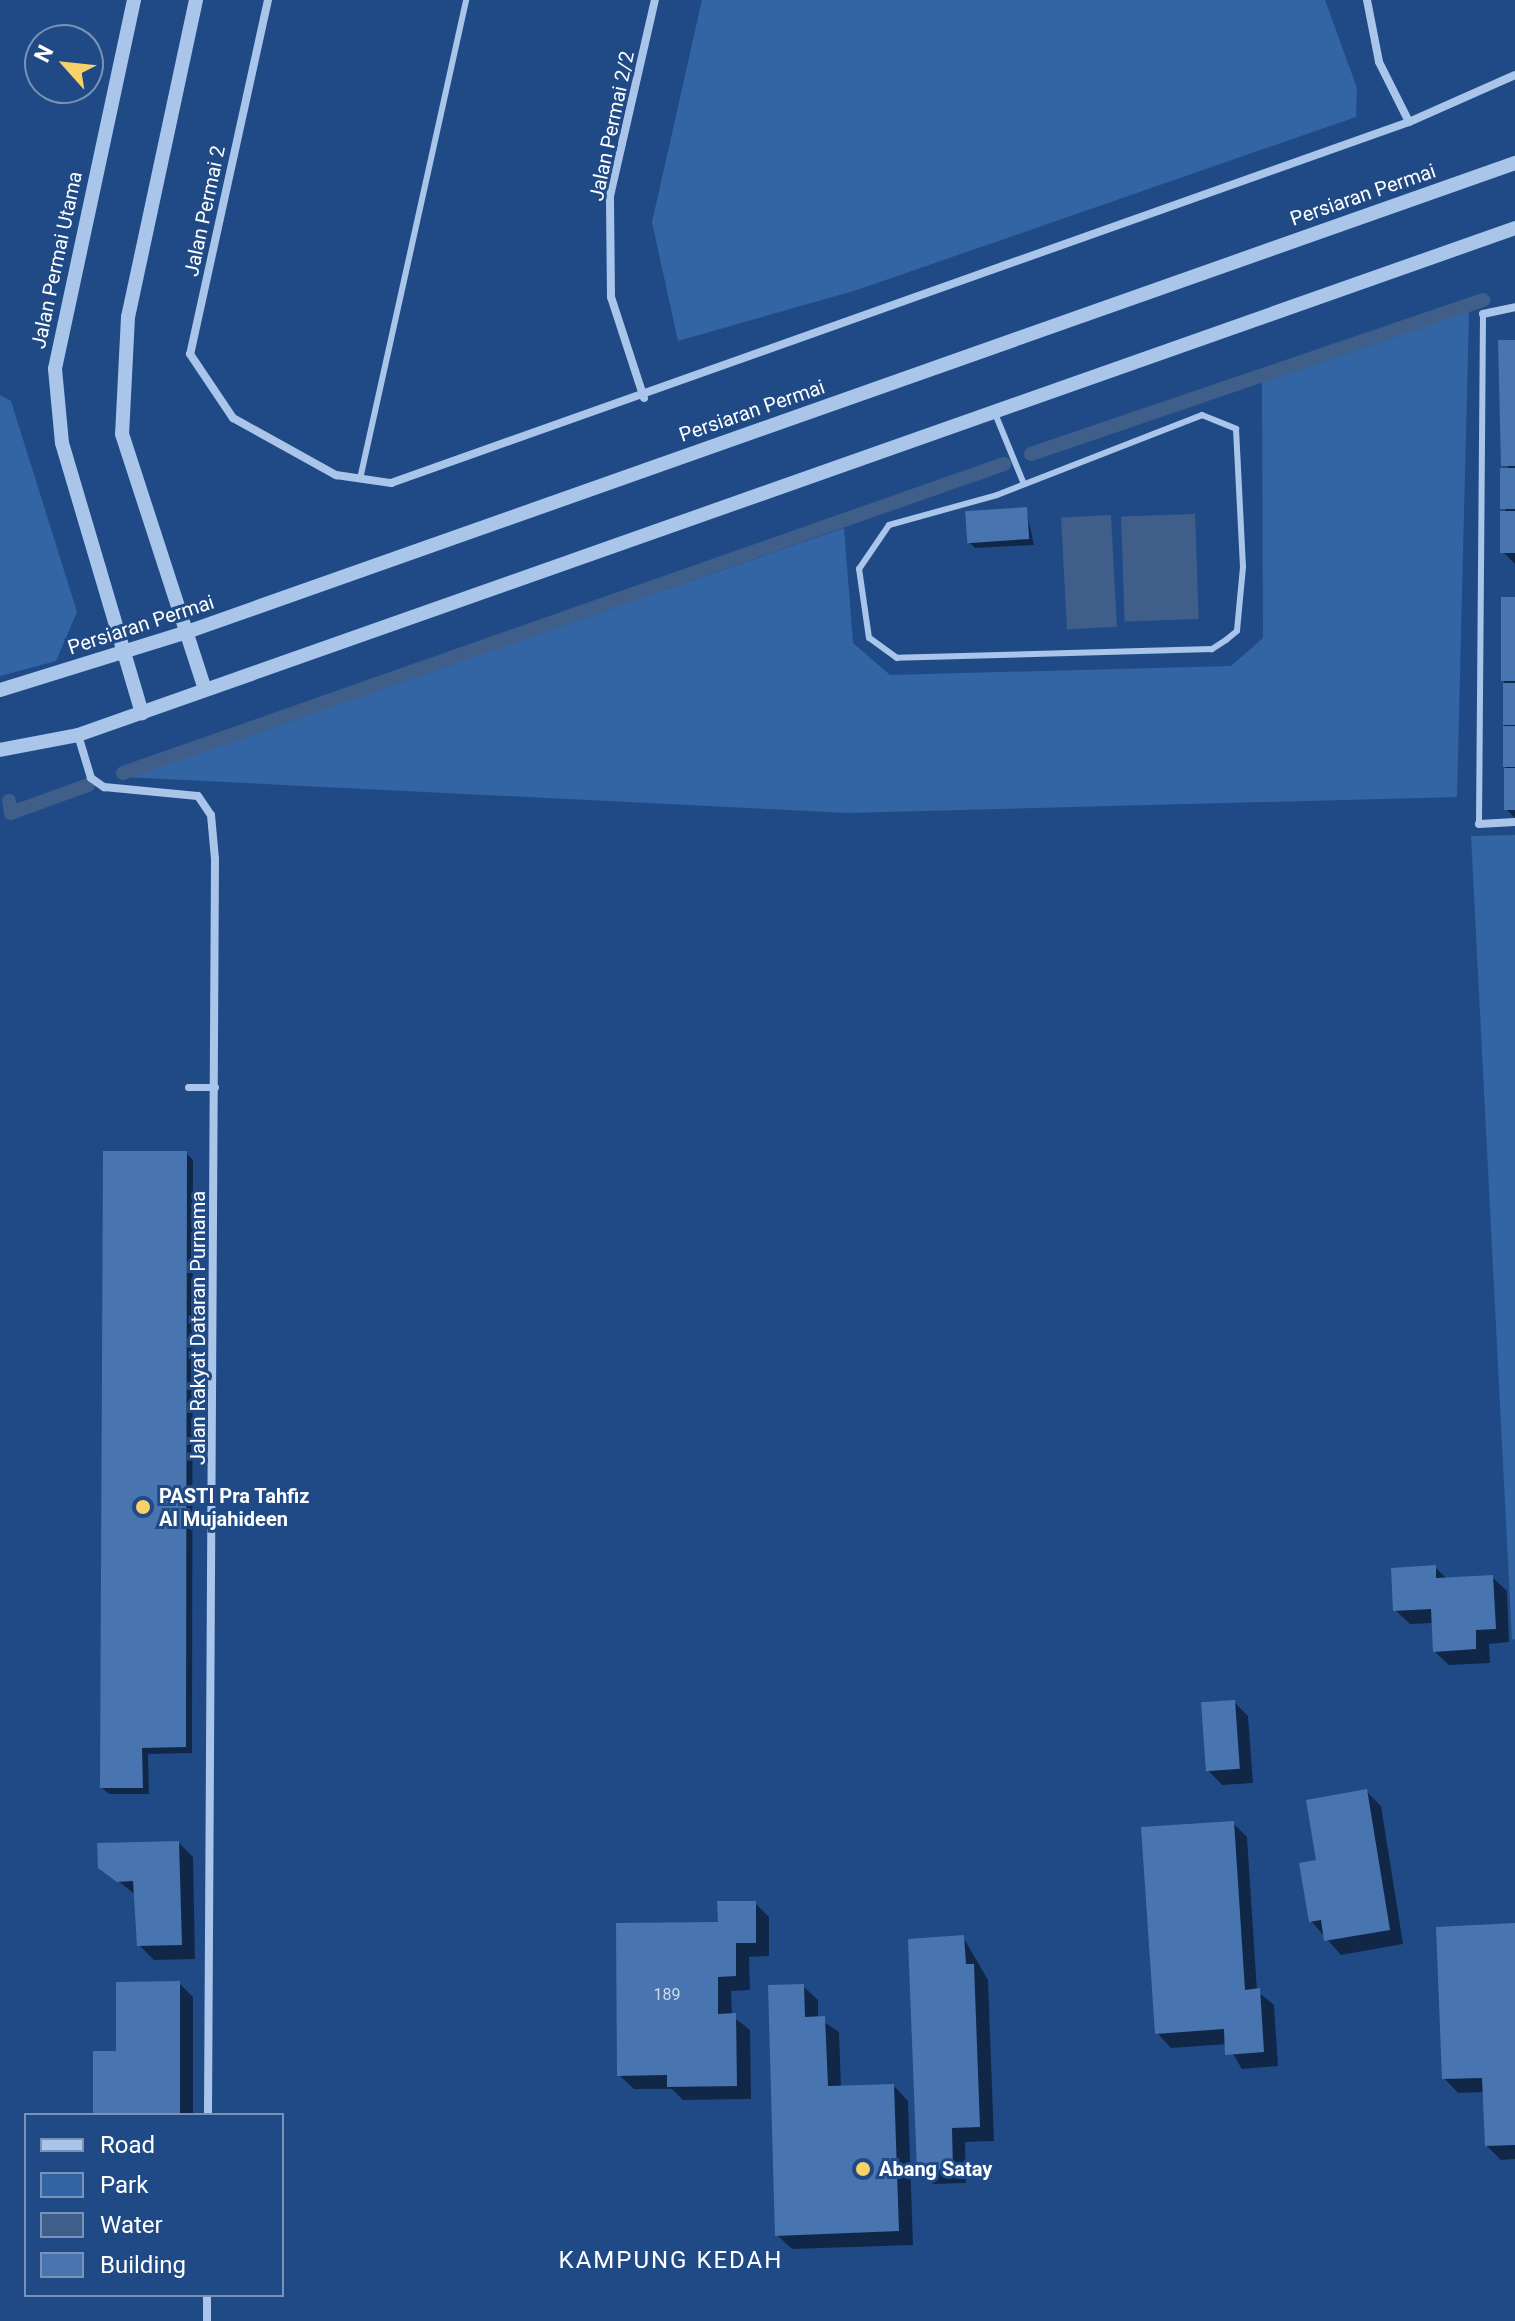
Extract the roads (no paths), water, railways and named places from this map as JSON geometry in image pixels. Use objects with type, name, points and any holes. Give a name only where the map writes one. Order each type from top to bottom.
[{"type":"street","name":"Jalan Permai Utama","points":[[134,0],[55,369],[62,443],[142,713]]},
{"type":"street","points":[[196,0],[128,317],[122,434],[184,633],[205,689]]},
{"type":"street","name":"Jalan Permai 2","points":[[268,0],[190,354],[233,418],[336,475],[360,479]]},
{"type":"street","name":"Jalan Permai 2/2","points":[[644,398],[611,297],[610,196],[655,0]]},
{"type":"street","points":[[1367,0],[1379,62],[1409,122]]},
{"type":"street","points":[[360,479],[391,483],[644,398],[1409,122],[1515,75]]},
{"type":"street","name":"Persiaran Permai","points":[[0,690],[184,633],[1515,163]]},
{"type":"street","points":[[0,750],[78,735],[142,713],[1515,228]]},
{"type":"street","points":[[1483,314],[1515,307]]},
{"type":"street","name":"Jalan Rakyat Dataran Purnama","points":[[78,735],[91,778],[104,787],[177,790],[198,796],[211,815],[215,1087],[208,2113]]},
{"type":"street","points":[[1479,824],[1515,822]]},
{"type":"street","points":[[188,1087],[215,1087]]},
{"type":"street","points":[[207,2297],[207,2321]]},
{"type":"lane","points":[[360,479],[466,0]]},
{"type":"lane","points":[[1479,824],[1483,314]]},
{"type":"lane","points":[[994,411],[1024,484]]},
{"type":"lane","points":[[1202,415],[1236,429],[1243,567],[1237,631],[1212,649],[897,658],[880,651],[865,626],[859,569],[876,534],[1024,484],[1202,415]]},
{"type":"water","points":[[1195,514],[1199,619],[1125,622],[1121,517]]},
{"type":"water","points":[[1111,515],[1117,627],[1067,629],[1061,518]]},
{"type":"waterway","points":[[1031,454],[1484,300]]},
{"type":"waterway","points":[[123,773],[1004,464]]},
{"type":"waterway","points":[[9,801],[11,813],[88,785]]},
{"type":"place","name":"PASTI Pra Tahfiz Al Mujahideen","points":[[143,1507]]},
{"type":"place","name":"Abang Satay","points":[[863,2169]]},
{"type":"district","name":"KAMPUNG KEDAH","points":[[671,2261]]}]
